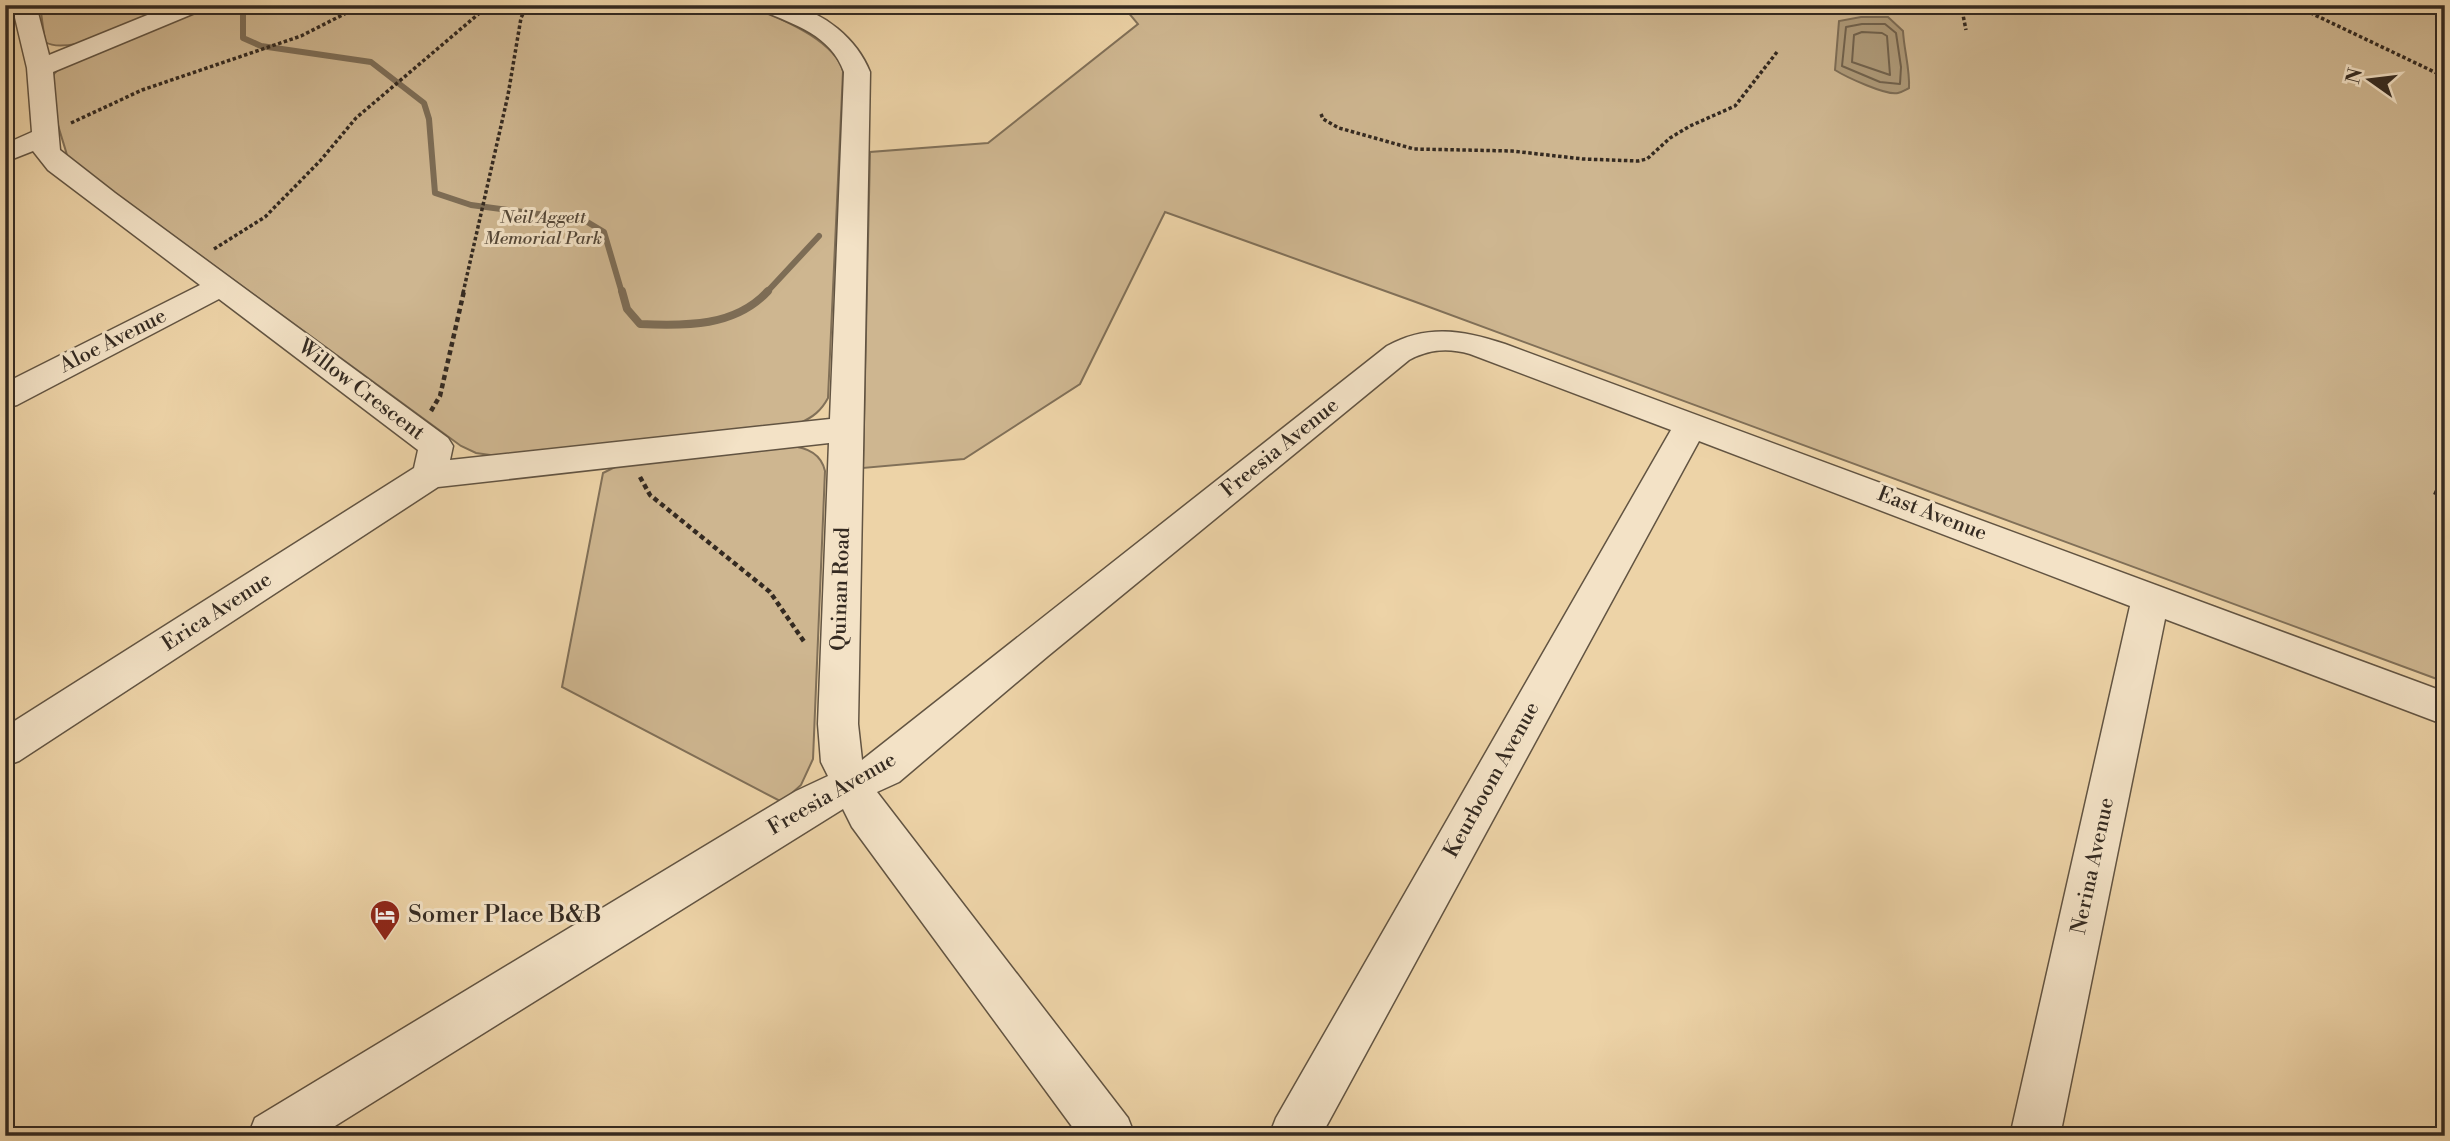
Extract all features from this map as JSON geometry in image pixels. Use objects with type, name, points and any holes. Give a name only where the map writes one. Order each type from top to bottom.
[{"type":"street","name":"Willow Crescent","points":[[24,5],[40,68],[47,152],[58,164],[436,446],[430,475]]},
{"type":"street","points":[[40,68],[194,5]]},
{"type":"street","name":"Quinan Road","points":[[768,5],[833,37],[849,51],[857,72],[838,724],[842,762],[867,814],[1110,1136]]},
{"type":"street","points":[[5,154],[45,136]]},
{"type":"street","name":"Aloe Avenue","points":[[5,397],[221,286]]},
{"type":"street","name":"East Avenue","points":[[1416,343],[1437,338],[1469,342],[2445,709]]},
{"type":"street","name":"Freesia Avenue","points":[[273,1136],[811,804],[884,769],[1323,413],[1398,353],[1416,343]]},
{"type":"street","name":"Keurboom Avenue","points":[[1294,1136],[1691,424]]},
{"type":"street","points":[[430,475],[846,429]]},
{"type":"street","name":"Erica Avenue","points":[[5,749],[430,475]]},
{"type":"street","name":"Nerina Avenue","points":[[2035,1136],[2151,597]]},
{"type":"path","points":[[45,136],[142,89],[302,36],[362,5]]},
{"type":"path","points":[[192,263],[265,217],[320,161],[356,118],[489,5]]},
{"type":"path","points":[[419,433],[440,396],[508,95],[521,18],[527,5]]},
{"type":"path","points":[[1839,12],[1888,9],[1897,5]]},
{"type":"path","points":[[1961,5],[1966,30]]},
{"type":"path","points":[[2294,5],[2445,77]]},
{"type":"path","points":[[1321,114],[1322,120],[1339,128],[1414,149],[1512,151],[1583,159],[1638,161],[1647,159],[1670,138],[1690,126],[1735,106],[1777,52]]},
{"type":"path","points":[[627,452],[650,495],[771,592],[815,657],[840,652]]},
{"type":"path","points":[[2434,492],[2445,497]]},
{"type":"green space","points":[[40,5],[178,5],[111,34],[73,45],[57,45],[45,42]]},
{"type":"green space","name":"Neil Aggett Memorial Park","points":[[211,5],[750,5],[817,39],[838,60],[843,71],[828,398],[825,403],[816,413],[800,423],[497,456],[476,453],[461,446],[68,159],[52,96],[53,76],[56,71]]},
{"type":"green space","points":[[1122,5],[2445,5],[2445,682],[1165,212],[1080,384],[964,459],[863,468],[870,152],[988,143],[1138,24]]},
{"type":"green space","points":[[789,446],[812,452],[825,471],[813,759],[801,785],[782,802],[562,687],[603,473],[619,465]]},
{"type":"water","points":[[1861,17],[1888,17],[1903,31],[1909,88],[1898,93],[1885,92],[1835,70],[1839,21]]},
{"type":"waterway","points":[[243,5],[243,38],[261,46],[371,62],[424,103],[429,119],[435,193],[471,205],[584,220],[604,232],[622,293]]},
{"type":"waterway","points":[[767,292],[819,236]]},
{"type":"waterway","points":[[622,291],[627,309],[640,324],[675,325],[725,318],[741,312],[767,292]]},
{"type":"place","name":"Somer Place B&B","points":[[385,942]]}]
